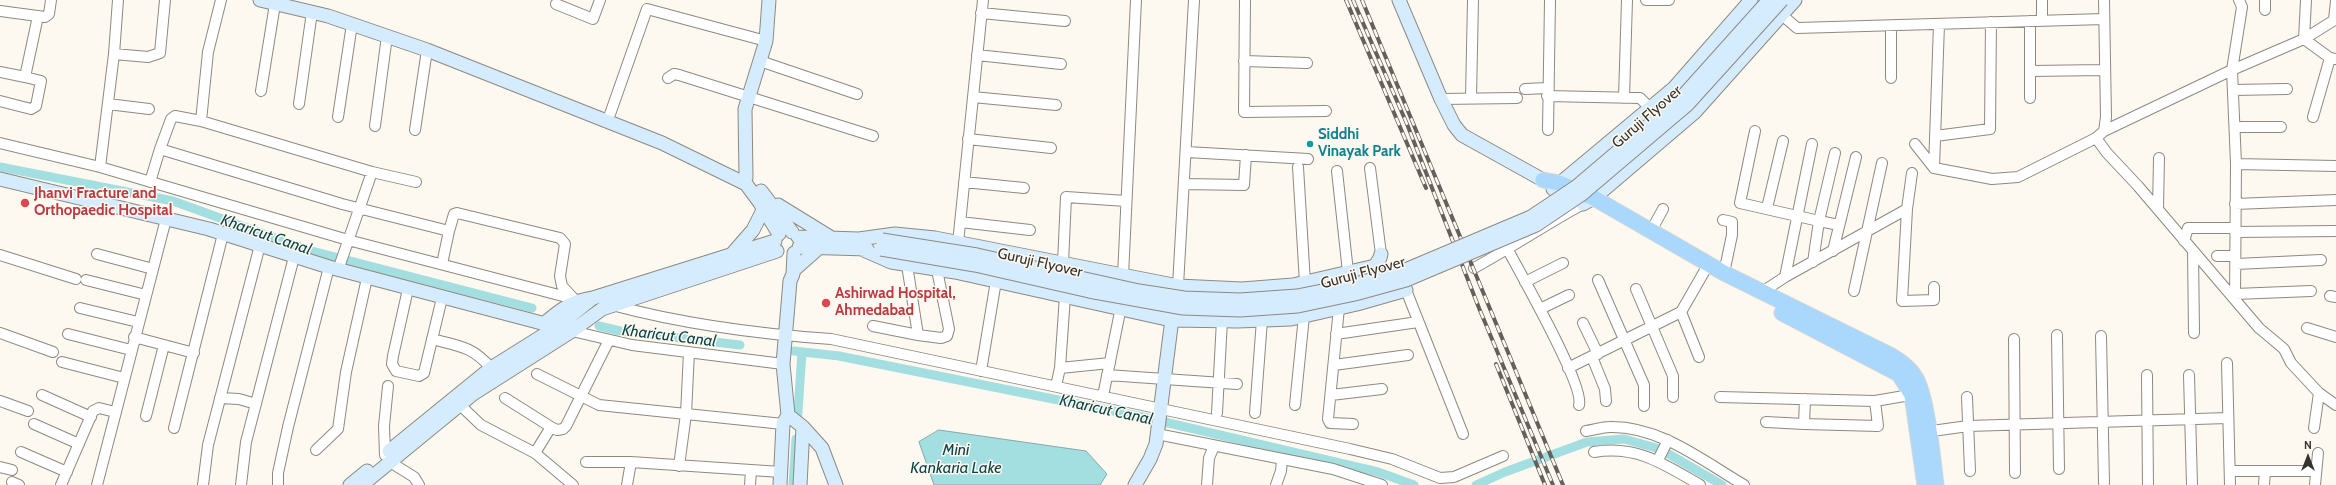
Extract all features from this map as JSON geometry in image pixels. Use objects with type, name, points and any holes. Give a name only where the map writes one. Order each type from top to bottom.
[{"type":"main road","points":[[1552,184],[1651,231],[1724,273],[1890,355],[1906,365],[1916,377],[1922,432],[1925,485]]},
{"type":"main road","points":[[1589,201],[1704,272],[1889,368],[1899,374],[1917,393]]},
{"type":"main road","points":[[1922,432],[1936,485]]},
{"type":"street","points":[[0,11],[45,17],[49,14],[52,0]]},
{"type":"street","points":[[100,167],[114,54],[118,0]]},
{"type":"street","points":[[114,54],[148,57],[160,53],[165,0]]},
{"type":"street","points":[[201,121],[208,52],[221,0]]},
{"type":"street","points":[[260,0],[329,11],[428,45],[609,117],[746,178],[765,203],[788,244],[792,275],[783,364],[786,418],[781,479],[751,470],[631,462],[586,462]]},
{"type":"street","points":[[556,4],[593,19],[600,0]]},
{"type":"street","points":[[746,178],[745,109],[766,41],[769,0]]},
{"type":"street","points":[[958,243],[982,0]]},
{"type":"street","points":[[1123,276],[1136,0]]},
{"type":"street","points":[[1134,485],[1150,460],[1157,432],[1161,411],[1171,320],[1178,286],[1186,184],[1194,0]]},
{"type":"street","points":[[1246,0],[1244,112],[1326,111]]},
{"type":"street","points":[[1398,0],[1441,99],[1454,125],[1462,135],[1552,184],[1674,88],[1751,0]]},
{"type":"street","points":[[1472,0],[1472,98]]},
{"type":"street","points":[[1548,130],[1547,92],[1550,0]]},
{"type":"street","points":[[1624,98],[1627,0]]},
{"type":"street","points":[[1646,0],[1669,0]]},
{"type":"street","name":"Guruji Flyover","points":[[859,244],[977,255],[1139,291],[1184,298],[1240,300],[1297,296],[1352,285],[1403,271],[1488,236],[1531,217],[1570,191],[1682,96],[1769,0]]},
{"type":"street","name":"Guruji Flyover","points":[[882,245],[975,264],[1089,291],[1183,308],[1240,310],[1298,306],[1354,294],[1406,280],[1530,228],[1582,194],[1688,104],[1782,0]]},
{"type":"street","points":[[1474,268],[1508,250],[1551,221],[1589,201],[1694,112],[1795,0]]},
{"type":"street","points":[[2042,0],[2042,21]]},
{"type":"street","points":[[2104,0],[2104,131]]},
{"type":"street","points":[[2235,297],[2236,164],[2232,70],[2242,7],[2239,0]]},
{"type":"street","points":[[2304,39],[2306,0]]},
{"type":"street","points":[[1915,144],[1934,168],[1992,179],[2018,177],[2096,138],[2104,131],[2232,70],[2304,39],[2335,20],[2336,1]]},
{"type":"street","points":[[278,2],[352,24],[427,50],[662,143],[746,184],[765,203],[800,220],[831,238],[859,244],[891,262],[996,281],[1120,307],[1171,320],[1262,320],[1304,316],[1406,290],[1463,434]]},
{"type":"street","points":[[261,91],[278,2]]},
{"type":"street","points":[[609,117],[647,9],[766,41]]},
{"type":"street","points":[[299,104],[312,12]]},
{"type":"street","points":[[981,13],[1065,21]]},
{"type":"street","points":[[1782,15],[1797,28],[2104,19]]},
{"type":"street","points":[[25,77],[38,16]]},
{"type":"street","points":[[2030,21],[2030,98]]},
{"type":"street","points":[[1935,136],[1990,129],[1990,22]]},
{"type":"street","points":[[338,117],[352,24]]},
{"type":"street","points":[[1934,168],[1939,24]]},
{"type":"street","points":[[1891,26],[1891,78]]},
{"type":"street","points":[[375,126],[387,36]]},
{"type":"street","points":[[2304,39],[2333,58],[2313,117]]},
{"type":"street","points":[[414,130],[427,50]]},
{"type":"street","points":[[977,55],[1061,64]]},
{"type":"street","points":[[760,61],[857,94]]},
{"type":"street","points":[[1244,61],[1307,63]]},
{"type":"street","points":[[2030,71],[2105,70]]},
{"type":"street","points":[[0,72],[41,81],[35,108],[0,101]]},
{"type":"street","points":[[668,78],[674,74],[873,136]]},
{"type":"street","points":[[1524,89],[1624,98],[1640,98],[1650,108]]},
{"type":"street","points":[[2233,90],[2287,89]]},
{"type":"street","points":[[973,97],[1056,105]]},
{"type":"street","points":[[1441,99],[1517,98]]},
{"type":"street","points":[[108,104],[149,109]]},
{"type":"street","points":[[150,182],[171,119],[175,116],[201,121],[372,172],[416,182]]},
{"type":"street","points":[[2235,127],[2281,127]]},
{"type":"street","points":[[1755,132],[1740,203],[1839,225]]},
{"type":"street","points":[[2096,138],[2107,153],[2235,297],[2259,328],[2284,349],[2291,363],[2319,393],[2336,405]]},
{"type":"street","points":[[968,140],[1051,148]]},
{"type":"street","points":[[1767,208],[1783,141]]},
{"type":"street","points":[[0,143],[100,167],[347,242],[442,264],[576,299],[593,298],[732,254],[831,238]]},
{"type":"street","points":[[1785,277],[1812,144]]},
{"type":"street","points":[[160,149],[360,208],[449,231]]},
{"type":"street","points":[[1187,152],[1308,158]]},
{"type":"street","points":[[1813,262],[1819,221],[1835,153]]},
{"type":"street","points":[[1186,184],[1244,185],[1246,155]]},
{"type":"street","points":[[1833,251],[1856,157]]},
{"type":"street","points":[[2158,209],[2159,158]]},
{"type":"street","points":[[1854,291],[1882,163]]},
{"type":"street","points":[[2236,164],[2336,166]]},
{"type":"street","points":[[1298,167],[1306,283]]},
{"type":"street","points":[[350,485],[488,384],[612,305],[788,244],[820,247],[859,244],[895,234],[958,243],[1178,286],[1242,289],[1306,283],[1375,266],[1380,258],[1381,254],[1370,168]]},
{"type":"street","points":[[1337,171],[1348,272]]},
{"type":"street","points":[[278,485],[278,473],[288,427],[336,267],[360,208],[372,172]]},
{"type":"street","points":[[1912,173],[1907,210],[1902,301],[1934,300],[1934,287]]},
{"type":"street","points":[[0,179],[223,234],[408,289],[609,340],[632,345],[783,364]]},
{"type":"street","points":[[964,182],[1024,188]]},
{"type":"street","points":[[1063,263],[1066,197],[1126,201]]},
{"type":"street","points":[[2235,204],[2336,200]]},
{"type":"street","points":[[732,254],[753,230],[765,203]]},
{"type":"street","points":[[1651,231],[1663,209]]},
{"type":"street","points":[[1762,292],[1785,277],[1866,231],[1907,210]]},
{"type":"street","points":[[442,264],[454,214],[560,238],[565,244],[560,276],[562,286],[576,299]]},
{"type":"street","points":[[97,485],[130,350],[166,219]]},
{"type":"street","points":[[1723,220],[1732,222],[1732,235],[1724,273]]},
{"type":"street","points":[[960,222],[1030,230]]},
{"type":"street","points":[[2184,241],[2188,228],[2336,231]]},
{"type":"street","points":[[174,428],[223,234]]},
{"type":"street","points":[[203,485],[208,445],[260,246]]},
{"type":"street","points":[[792,275],[820,247]]},
{"type":"street","points":[[1508,250],[1540,309],[1568,368],[1579,394],[1579,404]]},
{"type":"street","points":[[2193,251],[2194,333]]},
{"type":"street","points":[[97,254],[153,269]]},
{"type":"street","points":[[0,255],[81,280],[146,295]]},
{"type":"street","points":[[241,485],[246,442],[294,256]]},
{"type":"street","points":[[2217,256],[2235,260],[2321,260]]},
{"type":"street","points":[[1525,282],[1563,263]]},
{"type":"street","points":[[907,265],[918,336]]},
{"type":"street","points":[[873,326],[918,336],[942,338],[947,336],[949,329],[937,270]]},
{"type":"street","points":[[1568,368],[1681,312],[1704,272]]},
{"type":"street","points":[[316,450],[338,429],[346,372],[368,278]]},
{"type":"street","points":[[1598,280],[1644,386],[1644,406]]},
{"type":"street","points":[[981,371],[996,281]]},
{"type":"street","points":[[408,289],[393,356],[393,368],[396,371],[422,375],[442,298]]},
{"type":"street","points":[[1636,289],[1673,376],[1673,397]]},
{"type":"street","points":[[2235,297],[2311,291]]},
{"type":"street","points":[[1540,309],[1569,295]]},
{"type":"street","points":[[1056,386],[1060,368],[1065,296]]},
{"type":"street","points":[[593,298],[659,318],[785,336],[831,339],[1056,386],[1161,411],[1392,460],[1440,478],[1454,477],[1503,456]]},
{"type":"street","points":[[362,485],[387,459],[491,368],[558,326],[593,298]]},
{"type":"street","points":[[545,323],[576,299]]},
{"type":"street","points":[[1103,396],[1120,307]]},
{"type":"street","points":[[80,308],[138,322]]},
{"type":"street","points":[[1339,308],[1328,419],[1330,423],[1353,424]]},
{"type":"street","points":[[1681,312],[1699,357]]},
{"type":"street","points":[[1295,405],[1304,316]]},
{"type":"street","points":[[1217,413],[1222,320]]},
{"type":"street","points":[[1255,413],[1262,320]]},
{"type":"street","points":[[1336,334],[1418,322]]},
{"type":"street","points":[[1583,323],[1605,388],[1606,401]]},
{"type":"street","points":[[2307,328],[2336,337]]},
{"type":"street","points":[[0,333],[53,352]]},
{"type":"street","points":[[68,334],[130,350]]},
{"type":"street","points":[[2057,335],[2059,469]]},
{"type":"street","points":[[2101,336],[2104,483]]},
{"type":"street","points":[[134,337],[194,353]]},
{"type":"street","points":[[432,339],[470,349],[480,354],[491,368]]},
{"type":"street","points":[[2014,339],[2015,473]]},
{"type":"street","points":[[505,398],[556,430],[563,429],[609,340]]},
{"type":"street","points":[[146,416],[164,345]]},
{"type":"street","points":[[680,466],[686,414],[689,352]]},
{"type":"street","points":[[1334,365],[1408,355]]},
{"type":"street","points":[[62,362],[124,378]]},
{"type":"street","points":[[1060,368],[1110,363]]},
{"type":"street","points":[[2227,363],[2230,485]]},
{"type":"street","points":[[537,374],[600,406],[686,414],[786,418],[803,426],[822,448],[836,485]]},
{"type":"street","points":[[1107,375],[1219,384],[1237,384]]},
{"type":"street","points":[[2147,375],[2148,485]]},
{"type":"street","points":[[2189,375],[2192,485]]},
{"type":"street","points":[[387,459],[384,426],[388,386]]},
{"type":"street","points":[[1331,395],[1382,390]]},
{"type":"street","points":[[1720,398],[1875,401],[1917,393]]},
{"type":"street","points":[[2314,428],[2319,393]]},
{"type":"street","points":[[42,395],[91,417]]},
{"type":"street","points":[[1967,396],[1970,471]]},
{"type":"street","points":[[220,398],[239,399],[256,404]]},
{"type":"street","points":[[1804,424],[1805,399]]},
{"type":"street","points":[[0,401],[28,411]]},
{"type":"street","points":[[1766,422],[1878,426],[1875,401]]},
{"type":"street","points":[[460,405],[481,425],[535,453],[573,485]]},
{"type":"street","points":[[61,485],[93,411],[99,408],[115,412]]},
{"type":"street","points":[[1922,432],[1968,426],[2228,418]]},
{"type":"street","points":[[34,424],[79,444]]},
{"type":"street","points":[[800,485],[803,426]]},
{"type":"street","points":[[535,453],[551,427]]},
{"type":"street","points":[[1586,431],[1610,427],[1642,430],[1667,441],[1744,485]]},
{"type":"street","points":[[1157,432],[1214,446],[1346,472],[1382,485]]},
{"type":"street","points":[[1658,459],[1667,441]]},
{"type":"street","points":[[1207,485],[1209,458],[1214,446]]},
{"type":"street","points":[[1594,452],[1624,451],[1658,459],[1700,485]]},
{"type":"street","points":[[21,452],[67,472]]},
{"type":"street","points":[[2315,485],[2318,453]]},
{"type":"street","points":[[387,459],[414,477],[419,485]]},
{"type":"street","points":[[1276,485],[1281,471],[1282,459]]},
{"type":"street","points":[[627,485],[631,462]]},
{"type":"street","points":[[0,467],[12,470]]},
{"type":"street","points":[[750,485],[751,470]]},
{"type":"street","points":[[2230,471],[2316,471]]},
{"type":"street","points":[[2264,485],[2265,471]]},
{"type":"water","name":"Mini Kankaria Lake","points":[[939,430],[1086,451],[1107,474],[1100,485],[934,485],[919,442]]},
{"type":"waterway","name":"Kharicut Canal","points":[[0,167],[173,201],[308,250],[532,308]]},
{"type":"waterway","name":"Kharicut Canal","points":[[599,326],[620,331],[740,345]]},
{"type":"waterway","name":"Kharicut Canal","points":[[794,351],[839,356],[1143,417],[1378,472],[1414,485]]},
{"type":"waterway","points":[[797,426],[802,352]]},
{"type":"waterway","points":[[793,485],[796,439]]},
{"type":"waterway","name":"Kharicut Canal","points":[[1476,485],[1505,472],[1587,442],[1624,439],[1660,449],[1722,485]]},
{"type":"railway","points":[[1346,0],[1426,188]]},
{"type":"railway","points":[[1353,0],[1407,124],[1479,308],[1553,485]]},
{"type":"railway","points":[[1362,0],[1563,485]]},
{"type":"railway","points":[[1496,364],[1545,485]]},
{"type":"place","name":"Siddhi Vinayak Park","points":[[1310,144]]},
{"type":"place","name":"Jhanvi Fracture and Orthopaedic Hospital","points":[[25,203]]},
{"type":"place","name":"Ashirwad Hospital, Ahmedabad","points":[[826,303]]}]
